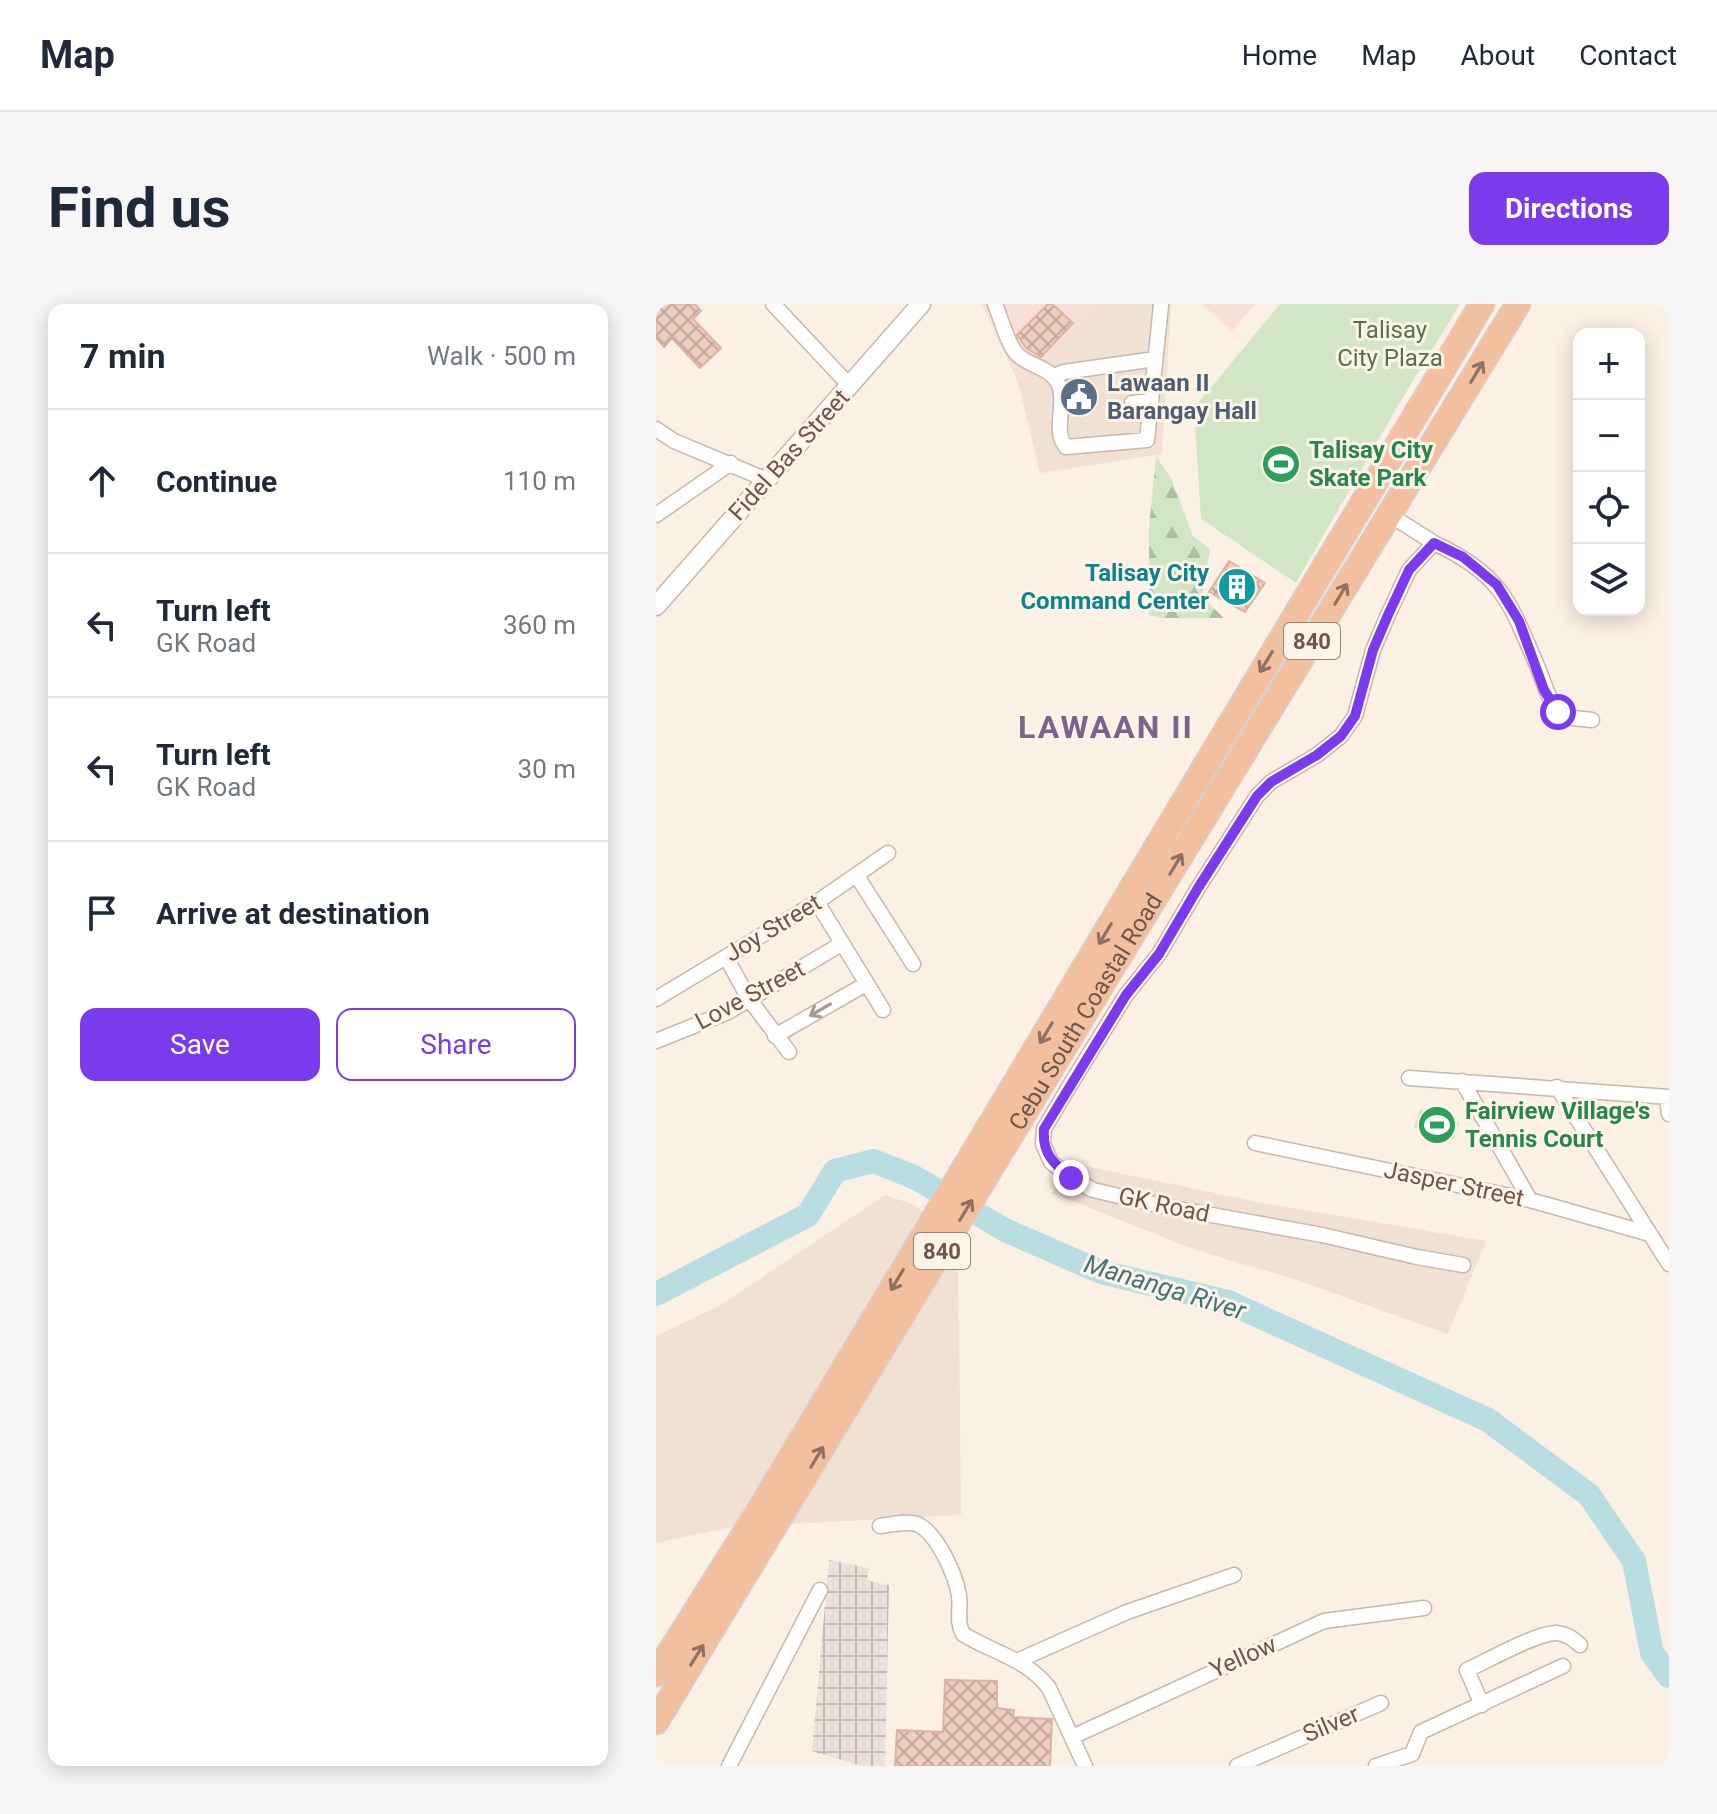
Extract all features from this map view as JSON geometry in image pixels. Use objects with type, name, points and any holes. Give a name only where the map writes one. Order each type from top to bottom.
[{"type":"highway","name":"Cebu South Coastal Road","points":[[1096,972],[1305,595],[1482,304]]},
{"type":"highway","name":"Cebu South Coastal Road","points":[[656,1722],[767,1518],[1096,972],[1390,515],[1518,304]]},
{"type":"highway","name":"Cebu South Coastal Road","points":[[656,1674],[767,1518]]},
{"type":"street","points":[[773,304],[850,386]]},
{"type":"street","name":"Fidel Bas Street","points":[[656,606],[921,304]]},
{"type":"street","points":[[995,304],[1017,355],[1054,376],[1063,398],[1060,414],[1062,440],[1066,447],[1147,440],[1161,305]]},
{"type":"street","points":[[1054,376],[1155,359]]},
{"type":"street","points":[[1132,403],[1151,401]]},
{"type":"street","points":[[656,429],[674,441],[767,480]]},
{"type":"street","points":[[656,515],[731,463]]},
{"type":"street","points":[[1390,515],[1463,557],[1497,585],[1519,621],[1544,690],[1558,712],[1563,717],[1592,720]]},
{"type":"street","name":"GK Road","points":[[1434,543],[1409,570],[1388,615],[1373,650],[1355,716],[1341,736],[1317,755],[1271,782],[1257,796],[1159,954],[1126,995],[1070,1085],[1044,1129],[1043,1144],[1051,1162],[1093,1190],[1463,1265]]},
{"type":"street","name":"Joy Street","points":[[656,999],[817,902],[888,853]]},
{"type":"street","points":[[857,876],[913,964]]},
{"type":"street","points":[[817,902],[883,1010]]},
{"type":"street","name":"Love Street","points":[[656,1041],[720,1016],[841,944]]},
{"type":"street","points":[[726,957],[749,999],[789,1052]]},
{"type":"street","points":[[775,1036],[866,984]]},
{"type":"street","points":[[1409,1078],[1668,1097],[1669,1114]]},
{"type":"street","points":[[1462,1081],[1530,1200]]},
{"type":"street","points":[[1557,1087],[1669,1264]]},
{"type":"street","name":"Jasper Street","points":[[1255,1143],[1530,1200],[1650,1234]]},
{"type":"street","points":[[880,1526],[919,1526],[944,1553],[959,1596],[963,1634],[1019,1660],[1042,1678],[1085,1766]]},
{"type":"street","points":[[1019,1660],[1127,1612],[1234,1575]]},
{"type":"street","points":[[729,1766],[820,1590]]},
{"type":"street","name":"Yellow","points":[[1072,1737],[1324,1621],[1424,1608]]},
{"type":"street","points":[[1482,1705],[1467,1670],[1542,1635],[1557,1633],[1571,1637],[1580,1645]]},
{"type":"street","points":[[1376,1766],[1414,1760],[1421,1732],[1563,1666]]},
{"type":"street","name":"Silver","points":[[1237,1766],[1381,1703]]},
{"type":"shaded area","points":[[982,304],[1098,304],[1018,382]]},
{"type":"shaded area","points":[[1098,304],[1171,304],[1162,454],[1040,473],[1018,382]]},
{"type":"shaded area","points":[[1202,304],[1255,304],[1232,331]]},
{"type":"shaded area","points":[[1071,1163],[1262,1203],[1486,1241],[1448,1334],[1294,1279],[1196,1250],[1052,1193]]},
{"type":"shaded area","points":[[885,1195],[912,1204],[958,1234],[961,1515],[732,1527],[656,1543],[656,1336],[719,1306]]},
{"type":"shaded area","points":[[829,1560],[869,1568],[867,1580],[889,1585],[885,1766],[861,1766],[812,1751]]},
{"type":"green space","name":"Talisay City Skate Park","points":[[1280,304],[1460,304],[1296,583],[1201,519],[1194,408]]},
{"type":"green space","points":[[1156,456],[1171,478],[1193,536],[1210,549],[1202,597],[1224,618],[1149,615],[1149,528]]},
{"type":"green space","name":"Fairview Village's Tennis Court","points":[[1420,1109],[1459,1122],[1454,1140],[1414,1127]]},
{"type":"building","points":[[656,304],[695,304],[701,311],[693,319],[721,348],[700,368],[672,338],[664,347],[656,338]]},
{"type":"building","points":[[1048,304],[1052,304],[1073,323],[1041,357],[1026,348],[1017,335]]},
{"type":"building","name":"Lawaan II Barangay Hall","points":[[1090,385],[1093,404],[1071,409],[1070,389]]},
{"type":"building","name":"Talisay City Command Center","points":[[1229,561],[1265,583],[1245,612],[1209,592]]},
{"type":"building","points":[[945,1680],[997,1681],[997,1708],[1014,1710],[1013,1717],[1052,1719],[1050,1766],[895,1766],[897,1730],[943,1732]]},
{"type":"waterway","name":"Mananga River","points":[[656,1294],[808,1215],[835,1171],[873,1161],[914,1177],[1005,1230],[1101,1272],[1228,1302],[1488,1420],[1589,1495],[1634,1561],[1652,1653],[1669,1676]]},
{"type":"place","name":"Lawaan II Barangay Hall","points":[[1079,397]]},
{"type":"place","name":"Talisay City Skate Park","points":[[1281,464]]},
{"type":"place","name":"Talisay City Command Center","points":[[1237,587]]},
{"type":"place","name":"Fairview Village's Tennis Court","points":[[1437,1125]]},
{"type":"district","name":"LAWAAN II","points":[[1106,727]]},
{"type":"route","points":[[1071,1178],[1051,1162],[1043,1144],[1044,1129],[1126,995],[1159,954],[1257,796],[1271,782],[1317,755],[1341,736],[1355,716],[1373,650],[1388,615],[1409,570],[1434,543],[1463,557],[1497,585],[1519,621],[1544,690],[1558,712]]},
{"type":"park label","name":"Talisay City Plaza","points":[[1390,344]]}]
